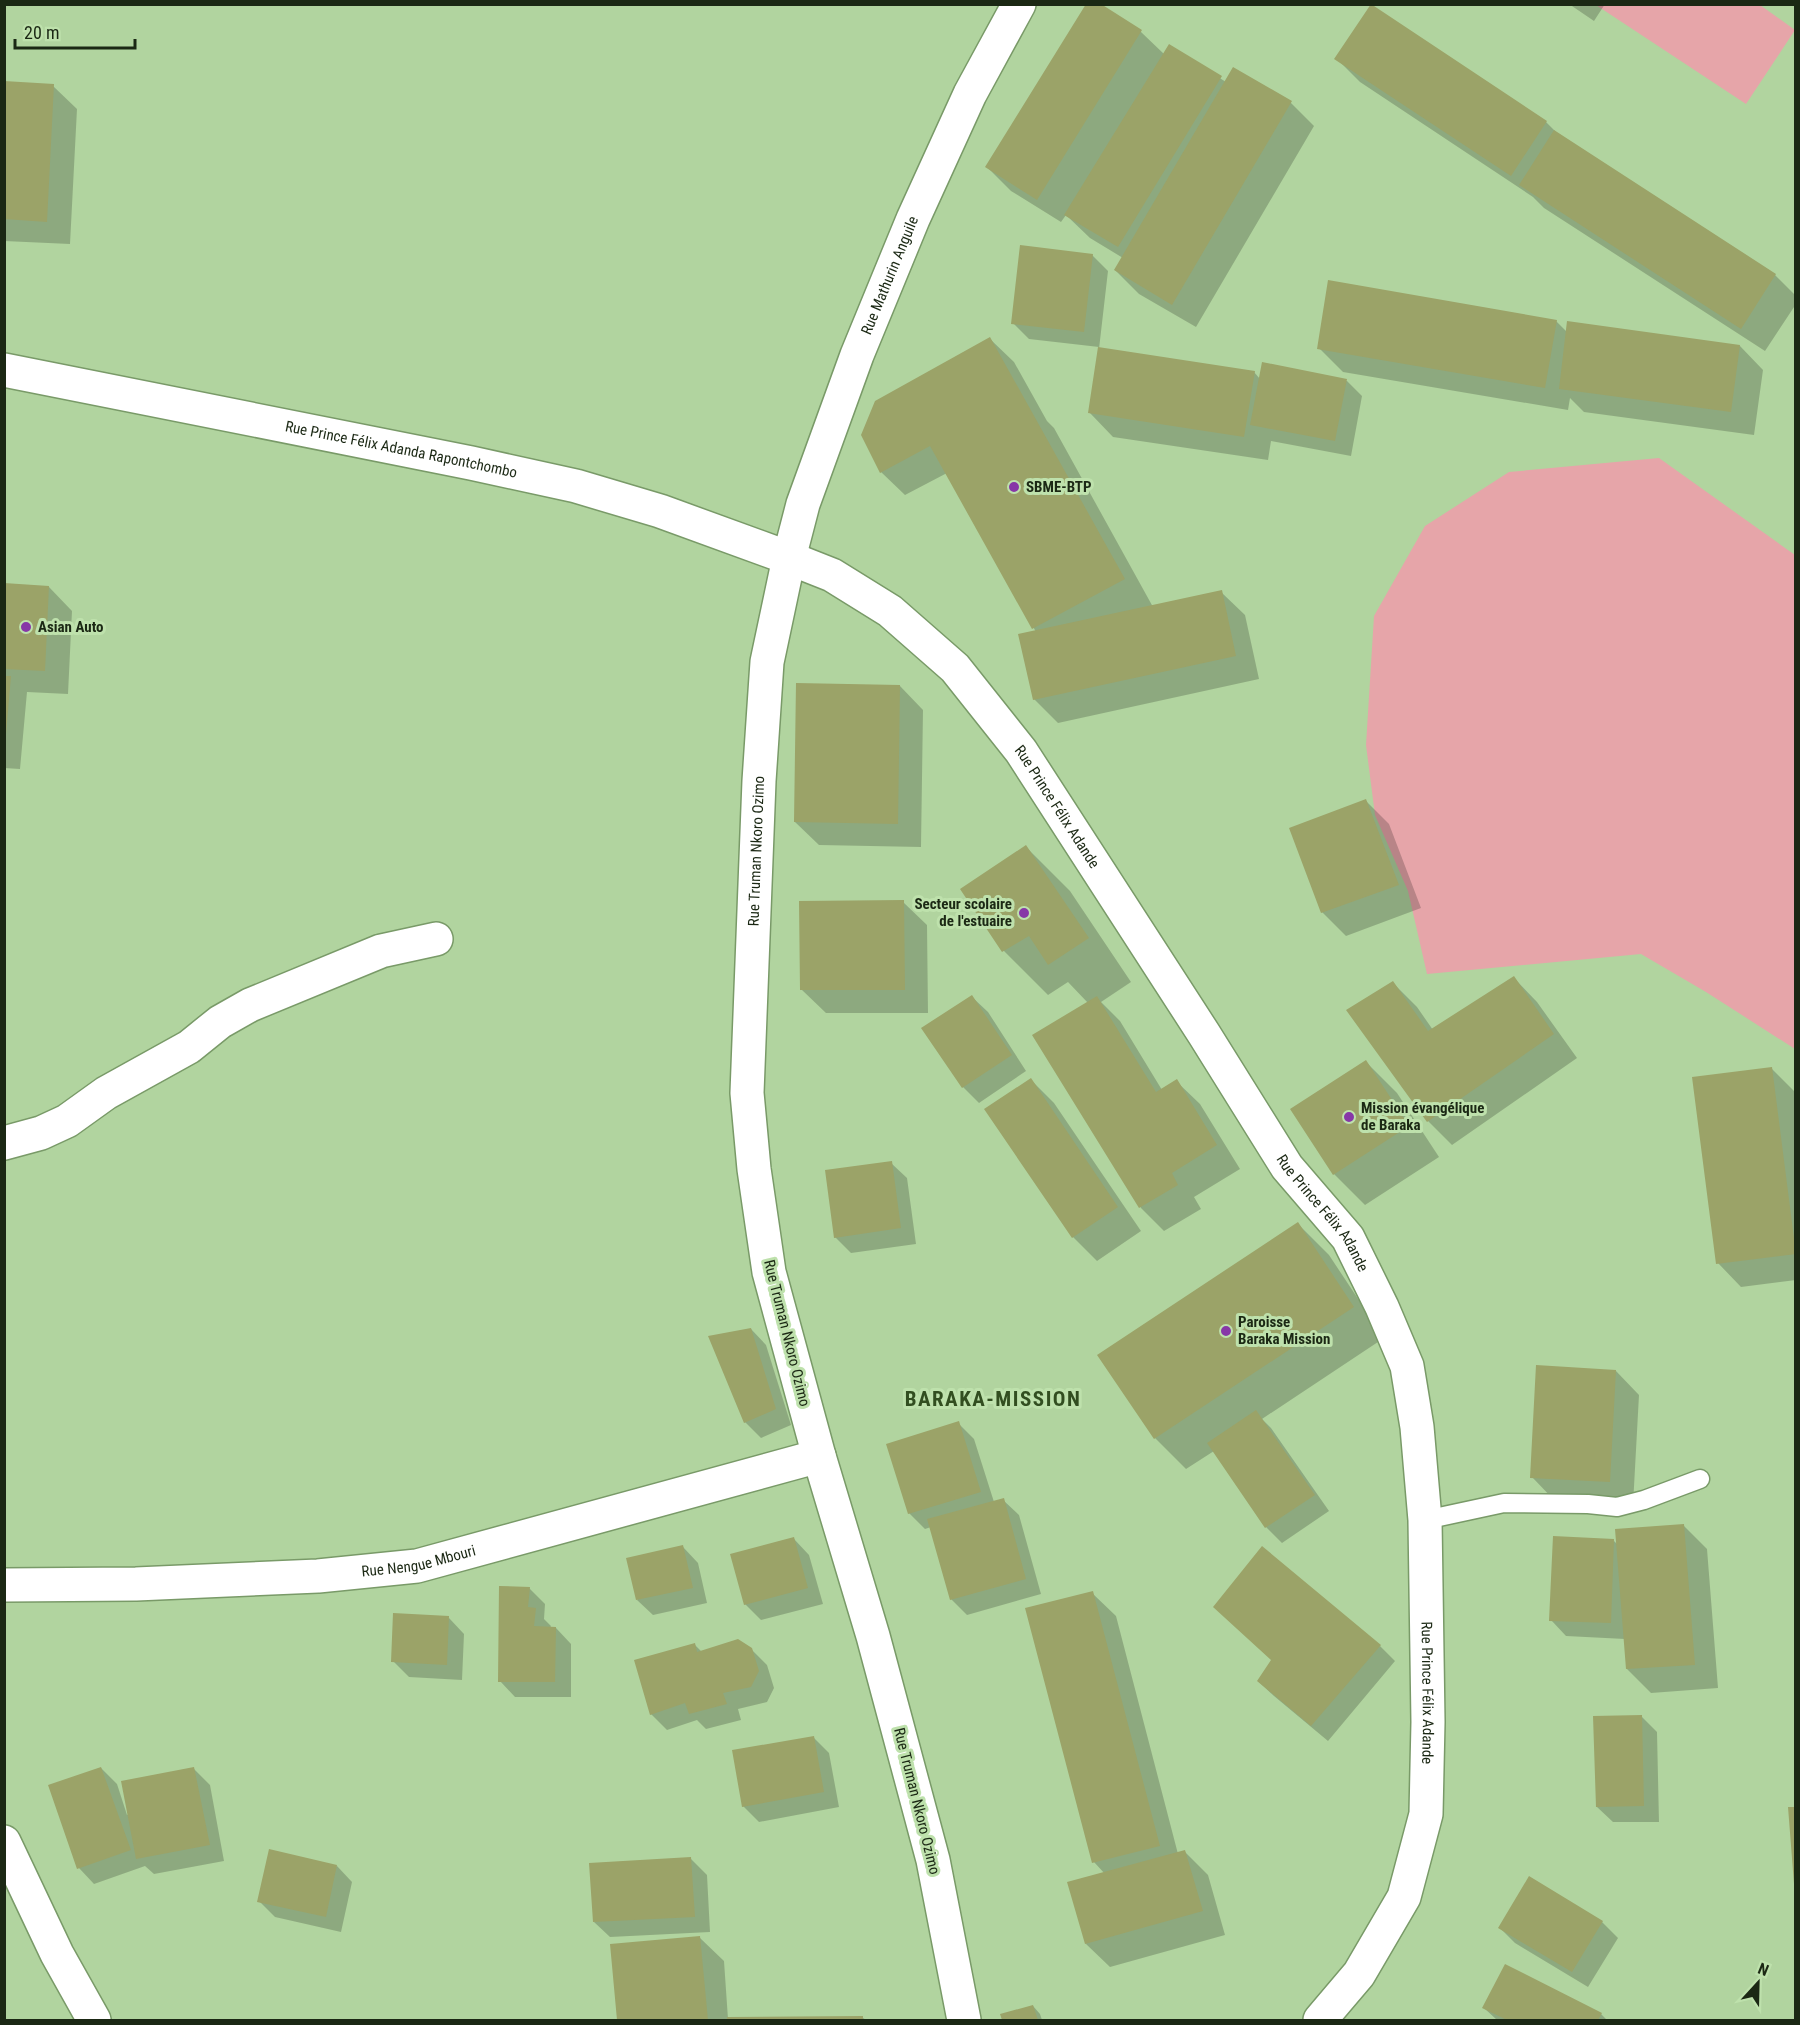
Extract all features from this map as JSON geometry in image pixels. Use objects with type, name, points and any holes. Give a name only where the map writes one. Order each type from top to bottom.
[{"type":"street","name":"Rue Mathurin Anguile","points":[[789,558],[803,504],[858,355],[913,219],[970,94],[1019,4]]},
{"type":"street","name":"Rue Prince Félix Adanda Rapontchombo","points":[[4,370],[576,486],[660,511],[789,558]]},
{"type":"street","name":"Rue Truman Nkoro Ozimo","points":[[789,558],[767,662],[758,792],[747,1093],[754,1169],[768,1272],[819,1456],[873,1636],[933,1860],[964,2020]]},
{"type":"street","name":"Rue Prince Félix Adande","points":[[789,558],[832,574],[890,611],[955,668],[1021,751],[1287,1167],[1348,1238],[1382,1307],[1407,1366],[1417,1427],[1425,1520],[1428,1722],[1426,1814],[1404,1896],[1359,1974],[1320,2020]]},
{"type":"street","points":[[4,1143],[41,1133],[67,1121],[106,1093],[189,1047],[220,1022],[250,1005],[381,951],[436,939]]},
{"type":"street","name":"Rue Nengue Mbouri","points":[[4,1585],[136,1584],[306,1576],[417,1566],[819,1456]]},
{"type":"street","points":[[4,1842],[57,1954],[94,2020]]},
{"type":"lane","points":[[1425,1520],[1504,1503],[1588,1504],[1617,1507],[1644,1500],[1700,1479]]},
{"type":"shaded area","points":[[1596,5],[1760,5],[1795,30],[1746,104]]},
{"type":"shaded area","points":[[1659,458],[1795,555],[1795,1049],[1641,954],[1427,974],[1408,891],[1375,815],[1366,745],[1374,616],[1425,526],[1509,472]]},
{"type":"building","points":[[1086,4],[1101,4],[1142,30],[1037,200],[985,167]]},
{"type":"building","points":[[1371,4],[1547,121],[1511,176],[1334,59]]},
{"type":"building","points":[[1169,44],[1222,76],[1118,247],[1064,215]]},
{"type":"building","points":[[1233,67],[1292,101],[1172,305],[1114,270]]},
{"type":"building","points":[[4,81],[54,84],[47,222],[4,219]]},
{"type":"building","points":[[1554,130],[1776,274],[1741,329],[1519,185]]},
{"type":"building","points":[[1020,245],[1093,254],[1084,332],[1011,324]]},
{"type":"building","points":[[1328,280],[1557,320],[1545,388],[1317,349]]},
{"type":"building","points":[[1567,321],[1740,345],[1731,412],[1559,389]]},
{"type":"building","name":"SBME-BTP","points":[[990,337],[1125,579],[1032,629],[930,446],[880,473],[861,435],[875,401]]},
{"type":"building","points":[[1098,347],[1255,371],[1244,437],[1088,413]]},
{"type":"building","points":[[1262,362],[1347,379],[1335,441],[1250,425]]},
{"type":"building","name":"Asian Auto","points":[[4,583],[49,586],[45,671],[4,669]]},
{"type":"building","points":[[1222,590],[1236,656],[1033,700],[1018,634]]},
{"type":"building","points":[[4,676],[11,676],[6,734],[4,734]]},
{"type":"building","points":[[796,683],[900,685],[898,824],[794,822]]},
{"type":"building","points":[[1366,799],[1399,885],[1321,913],[1289,828]]},
{"type":"building","name":"Secteur scolaire de l'estuaire","points":[[1026,845],[1089,938],[1048,965],[1029,936],[1002,952],[960,889]]},
{"type":"building","points":[[904,900],[905,990],[800,990],[799,901]]},
{"type":"building","points":[[1514,976],[1554,1034],[1427,1122],[1346,1010],[1393,981],[1428,1031]]},
{"type":"building","points":[[972,995],[1012,1055],[962,1088],[921,1028]]},
{"type":"building","points":[[1097,996],[1156,1092],[1177,1079],[1217,1145],[1172,1173],[1178,1185],[1139,1208],[1032,1035]]},
{"type":"building","name":"Mission évangélique de Baraka","points":[[1366,1060],[1409,1126],[1333,1175],[1290,1109]]},
{"type":"building","points":[[1772,1067],[1796,1254],[1716,1264],[1692,1077]]},
{"type":"building","points":[[1031,1078],[1118,1207],[1072,1238],[984,1109]]},
{"type":"building","points":[[892,1161],[901,1228],[834,1238],[825,1170]]},
{"type":"building","name":"Paroisse Baraka Mission","points":[[1298,1222],[1354,1307],[1154,1439],[1097,1355]]},
{"type":"building","points":[[751,1328],[776,1409],[744,1423],[708,1336]]},
{"type":"building","points":[[1536,1365],[1616,1370],[1610,1482],[1530,1478]]},
{"type":"building","points":[[1256,1410],[1315,1495],[1265,1528],[1207,1443]]},
{"type":"building","points":[[959,1421],[981,1492],[908,1514],[886,1444]]},
{"type":"building","points":[[1004,1498],[1026,1579],[950,1600],[927,1519]]},
{"type":"building","points":[[1684,1524],[1695,1665],[1626,1669],[1615,1529]]},
{"type":"building","points":[[1553,1536],[1614,1539],[1611,1623],[1549,1621]]},
{"type":"building","points":[[794,1537],[808,1588],[744,1605],[730,1554]]},
{"type":"building","points":[[683,1545],[693,1588],[636,1600],[626,1558]]},
{"type":"building","points":[[1262,1546],[1381,1645],[1311,1726],[1257,1681],[1271,1660],[1213,1607]]},
{"type":"building","points":[[499,1586],[530,1587],[528,1607],[536,1608],[534,1626],[556,1627],[555,1682],[498,1682]]},
{"type":"building","points":[[1093,1591],[1160,1846],[1092,1863],[1025,1608]]},
{"type":"building","points":[[393,1613],[449,1616],[447,1665],[391,1662]]},
{"type":"building","points":[[738,1639],[752,1648],[759,1671],[751,1687],[723,1693],[727,1704],[689,1714],[685,1703],[650,1715],[634,1660],[695,1643],[697,1652]]},
{"type":"building","points":[[1642,1715],[1644,1806],[1596,1807],[1593,1716]]},
{"type":"building","points":[[814,1736],[824,1792],[742,1807],[732,1750]]},
{"type":"building","points":[[101,1767],[131,1850],[77,1869],[48,1785]]},
{"type":"building","points":[[194,1767],[210,1845],[136,1859],[121,1781]]},
{"type":"building","points":[[1788,1807],[1796,1807],[1796,1884],[1794,1884]]},
{"type":"building","points":[[269,1849],[337,1865],[326,1917],[257,1902]]},
{"type":"building","points":[[1185,1850],[1203,1911],[1085,1944],[1067,1882]]},
{"type":"building","points":[[691,1857],[695,1917],[593,1922],[589,1863]]},
{"type":"building","points":[[1529,1876],[1603,1921],[1572,1972],[1498,1928]]},
{"type":"building","points":[[700,1936],[708,2020],[617,2020],[610,1944]]},
{"type":"building","points":[[1505,1964],[1602,2013],[1598,2020],[1507,2020],[1482,2008]]},
{"type":"building","points":[[1033,2005],[1038,2020],[1002,2020],[1000,2014]]},
{"type":"building","points":[[863,2016],[863,2020],[727,2020],[727,2017]]},
{"type":"place","name":"SBME-BTP","points":[[1014,487]]},
{"type":"place","name":"Asian Auto","points":[[26,627]]},
{"type":"place","name":"Secteur scolaire de l'estuaire","points":[[1024,913]]},
{"type":"place","name":"Mission évangélique de Baraka","points":[[1349,1117]]},
{"type":"place","name":"Paroisse Baraka Mission","points":[[1226,1331]]},
{"type":"district","name":"BARAKA-MISSION","points":[[993,1399]]}]
